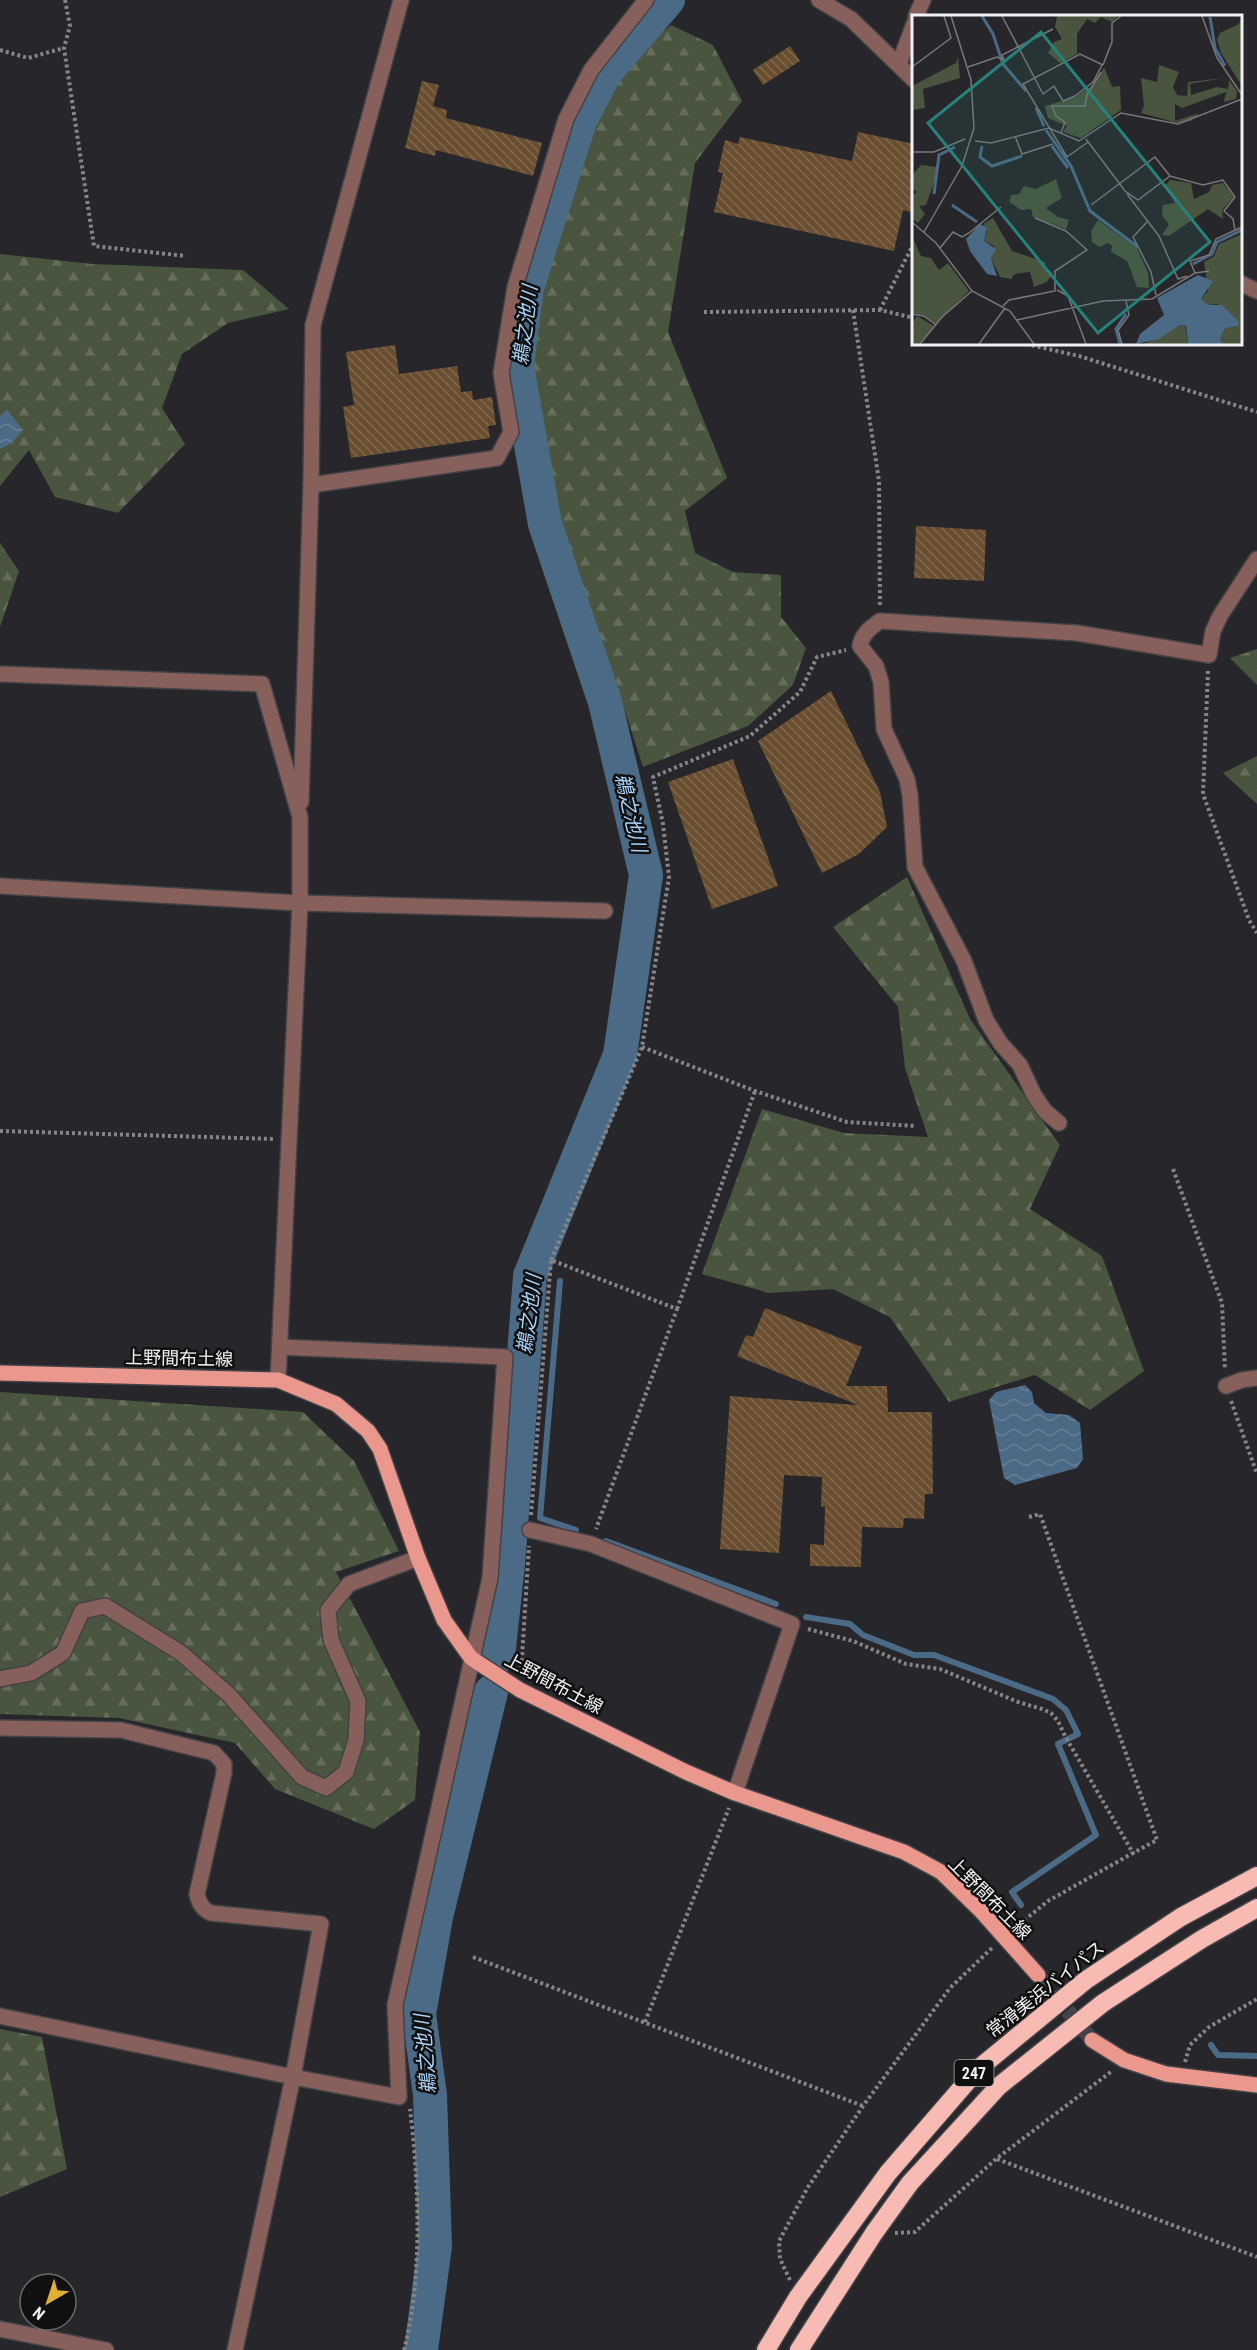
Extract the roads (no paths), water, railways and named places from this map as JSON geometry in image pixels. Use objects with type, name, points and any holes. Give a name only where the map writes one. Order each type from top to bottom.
[{"type":"highway","name":"常滑美浜バイパス","points":[[766,2350],[798,2297],[888,2173],[978,2069],[1086,1980],[1182,1917],[1257,1876]]},
{"type":"highway","name":"247","points":[[799,2350],[874,2233],[910,2183],[999,2086],[1103,2003],[1202,1939],[1257,1908]]},
{"type":"main road","name":"上野間布土線","points":[[0,1373],[278,1380],[336,1404],[368,1431],[380,1449],[418,1558],[444,1620],[471,1658],[520,1690],[686,1772],[735,1793],[904,1852],[941,1872],[1038,1975]]},
{"type":"main road","points":[[1092,2040],[1124,2060],[1180,2077],[1257,2085]]},
{"type":"street","points":[[278,1380],[300,903],[300,817],[311,485],[313,325],[401,0]]},
{"type":"street","points":[[311,485],[497,458],[511,432],[501,373],[515,287],[567,119],[591,70],[646,0]]},
{"type":"street","points":[[819,0],[852,19],[912,78]]},
{"type":"street","points":[[916,15],[922,0]]},
{"type":"street","points":[[899,64],[912,29]]},
{"type":"street","points":[[1242,284],[1257,291]]},
{"type":"street","points":[[1059,1123],[1045,1111],[1034,1095],[1020,1065],[1001,1044],[986,1020],[964,961],[915,867],[907,779],[884,729],[881,682],[876,666],[860,646],[862,638],[869,628],[880,621],[1077,633],[1209,655],[1220,616],[1257,559]]},
{"type":"street","points":[[0,674],[262,684],[300,817]]},
{"type":"street","points":[[0,886],[300,903],[605,911]]},
{"type":"street","points":[[0,2016],[399,2097],[395,2005],[490,1578],[505,1357],[280,1347]]},
{"type":"street","points":[[1226,1386],[1242,1380],[1257,1378]]},
{"type":"street","points":[[530,1530],[591,1544],[792,1624],[735,1793]]},
{"type":"street","points":[[0,1679],[31,1673],[63,1653],[82,1611],[105,1606],[182,1653],[229,1695],[302,1777],[326,1788],[346,1772],[356,1740],[358,1701],[331,1640],[328,1610],[349,1584],[418,1558]]},
{"type":"street","points":[[0,1728],[121,1730],[214,1753],[224,1764],[224,1773],[197,1894],[204,1910],[211,1913],[321,1924],[293,2077],[235,2350]]},
{"type":"street","points":[[0,2329],[106,2350]]},
{"type":"water","points":[[7,410],[23,430],[12,443],[0,449],[0,416]]},
{"type":"water","points":[[1025,1385],[1032,1392],[1034,1403],[1046,1413],[1069,1415],[1080,1423],[1083,1459],[1077,1468],[1015,1485],[1004,1478],[989,1400],[996,1392]]},
{"type":"waterway","name":"鵜之池川","points":[[498,1657],[508,1565],[530,1276],[620,1055],[646,875],[605,702],[545,524],[517,366],[527,288],[580,121],[605,73],[668,0]]},
{"type":"waterway","points":[[560,1281],[540,1518],[576,1530]]},
{"type":"waterway","points":[[606,1541],[776,1604]]},
{"type":"waterway","points":[[806,1617],[850,1624],[863,1635],[914,1655],[934,1655],[1053,1699],[1066,1710],[1078,1734],[1058,1744],[1096,1835],[1012,1892],[1021,1905]]},
{"type":"waterway","name":"鵜之池川","points":[[421,2350],[435,2246],[430,2095],[419,2014],[436,1917],[491,1692]]},
{"type":"waterway","points":[[1211,2045],[1218,2055],[1257,2056]]},
{"type":"tunnel","points":[[1038,1975],[1092,2040]]}]
